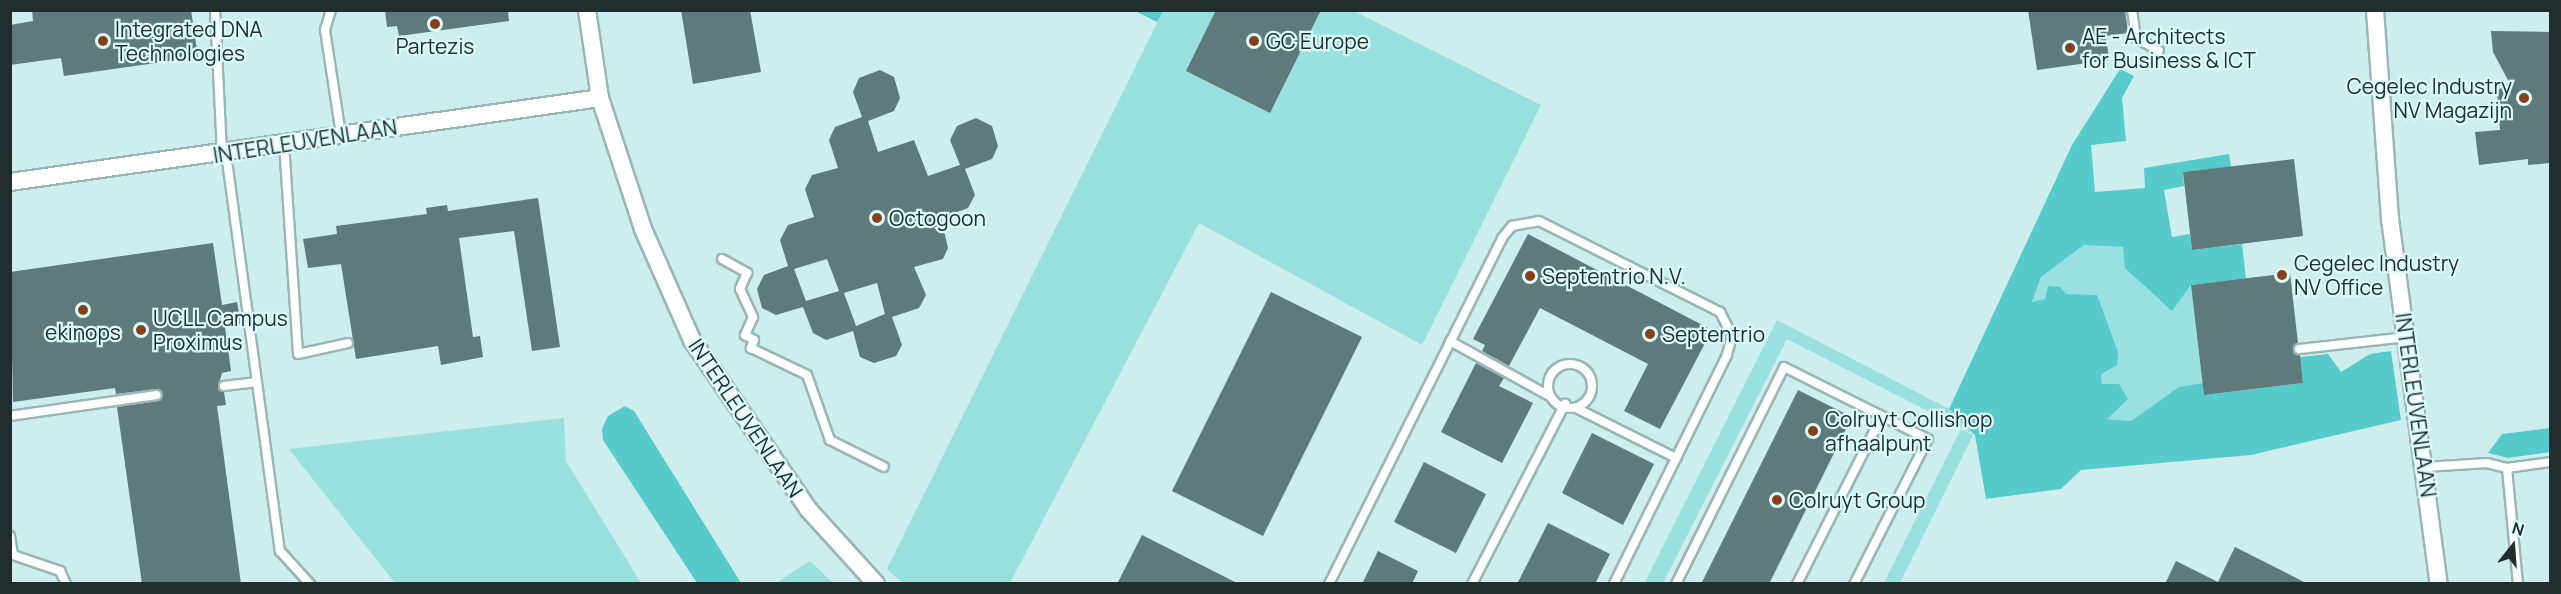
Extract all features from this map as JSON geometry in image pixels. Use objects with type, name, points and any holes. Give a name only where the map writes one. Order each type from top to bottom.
[{"type":"street","name":"INTERLEUVENLAAN","points":[[587,10],[600,98],[643,229],[692,340],[808,509],[876,584]]},
{"type":"street","name":"INTERLEUVENLAAN","points":[[2375,10],[2390,219],[2426,467],[2439,584]]},
{"type":"street","name":"INTERLEUVENLAAN","points":[[10,182],[600,98]]},
{"type":"lane","points":[[215,10],[224,153],[280,551],[310,584]]},
{"type":"lane","points":[[332,10],[325,30],[341,134]]},
{"type":"lane","points":[[2132,10],[2136,38],[2159,51]]},
{"type":"lane","points":[[284,142],[298,354],[348,344]]},
{"type":"lane","points":[[1329,584],[1502,238],[1512,226],[1539,221],[1720,312],[1732,336],[1727,355],[1614,584]]},
{"type":"lane","points":[[722,260],[747,273],[740,289],[753,317],[745,335],[754,340],[751,348],[807,375],[830,440],[884,467]]},
{"type":"lane","points":[[2299,350],[2407,337]]},
{"type":"lane","points":[[1450,341],[1565,404],[1676,458]]},
{"type":"lane","points":[[1548,395],[1551,374],[1560,366],[1574,365],[1586,371],[1592,383],[1588,400],[1578,409]]},
{"type":"lane","points":[[1676,584],[1784,367],[1928,439],[1854,584]]},
{"type":"lane","points":[[224,386],[258,382]]},
{"type":"lane","points":[[10,416],[157,396]]},
{"type":"lane","points":[[1472,584],[1565,404]]},
{"type":"lane","points":[[1797,584],[1882,416]]},
{"type":"lane","points":[[2426,467],[2487,463],[2507,468],[2550,462]]},
{"type":"lane","points":[[2507,468],[2518,584]]},
{"type":"lane","points":[[10,536],[13,555],[60,571],[66,584]]},
{"type":"shaded area","points":[[1135,11],[1163,11],[1157,22]]},
{"type":"shaded area","points":[[1163,11],[1354,11],[1541,105],[1422,345],[1199,223],[1010,583],[903,583],[887,569]]},
{"type":"shaded area","points":[[2120,69],[2134,76],[2122,98],[2126,141],[2091,145],[2095,192],[2145,188],[2144,168],[2229,154],[2231,167],[2183,172],[2184,186],[2164,190],[2172,237],[2190,234],[2192,250],[2242,244],[2246,279],[2191,285],[2172,311],[2125,268],[2123,247],[2084,245],[2041,277],[2032,302],[2045,299],[2048,286],[2060,287],[2066,294],[2097,295],[2118,352],[2117,365],[2101,374],[2102,384],[2119,384],[2128,399],[2107,419],[2131,421],[2179,387],[2203,383],[2204,395],[2303,383],[2300,357],[2328,354],[2341,372],[2370,354],[2391,351],[2401,420],[2251,455],[2081,470],[2061,489],[1986,499],[1975,435],[1949,409],[2072,145]]},
{"type":"shaded area","points":[[2084,245],[2123,247],[2172,310],[2191,285],[2203,383],[2179,387],[2131,421],[2107,419],[2101,374],[2045,299],[2032,302],[2041,277]]},
{"type":"shaded area","points":[[1777,320],[1949,409],[1975,435],[1787,339],[1663,583],[1644,584]]},
{"type":"shaded area","points":[[625,406],[634,411],[741,583],[697,583],[603,440],[602,429],[608,416]]},
{"type":"shaded area","points":[[564,418],[566,461],[641,583],[395,583],[289,449]]},
{"type":"shaded area","points":[[2550,428],[2550,452],[2508,458],[2488,453],[2502,434]]},
{"type":"shaded area","points":[[1961,429],[1973,435],[1900,583],[1884,583]]},
{"type":"shaded area","points":[[810,561],[833,583],[777,583],[785,577]]},
{"type":"building","name":"Integrated DNA Technologies","points":[[32,10],[191,10],[198,57],[64,76],[61,58],[10,65],[10,25],[33,21]]},
{"type":"building","name":"Partezis","points":[[385,10],[508,10],[509,21],[399,36],[397,26],[387,27]]},
{"type":"building","points":[[681,10],[750,10],[761,72],[693,84]]},
{"type":"building","name":"GC Europe","points":[[1216,10],[1321,10],[1270,113],[1186,71]]},
{"type":"building","name":"AE - Architects for Business & ICT","points":[[2028,10],[2125,10],[2128,33],[2106,36],[2109,60],[2037,70]]},
{"type":"building","name":"Cegelec Industry NV Magazijn","points":[[2491,31],[2550,32],[2550,163],[2528,165],[2528,159],[2479,165],[2475,132],[2500,130],[2497,91],[2509,82],[2493,52]]},
{"type":"building","name":"Octogoon","points":[[880,70],[894,77],[900,98],[894,111],[868,121],[878,152],[914,140],[928,176],[960,165],[950,140],[957,126],[976,118],[992,126],[998,146],[992,159],[965,169],[975,195],[968,208],[941,218],[948,248],[943,259],[914,267],[926,295],[919,308],[892,317],[902,345],[896,356],[874,363],[860,357],[853,331],[826,340],[813,333],[803,307],[776,315],[762,308],[757,289],[764,275],[788,266],[780,240],[788,225],[814,217],[805,189],[812,175],[838,168],[829,140],[835,127],[862,117],[853,92],[859,78]],"holes":[[[827,259],[839,291],[806,301],[794,269]],[[877,283],[885,314],[856,326],[844,293]]]},
{"type":"building","points":[[2294,159],[2303,236],[2192,250],[2183,172]]},
{"type":"building","points":[[538,198],[560,347],[532,351],[514,231],[459,238],[473,337],[480,336],[483,357],[441,365],[438,346],[356,359],[341,264],[308,268],[303,239],[337,234],[336,226],[427,214],[426,208],[447,205],[448,211]]},
{"type":"building","name":"Septentrio","points":[[1528,234],[1712,330],[1660,429],[1624,411],[1648,364],[1540,308],[1509,366],[1482,351],[1485,345],[1473,339]]},
{"type":"building","points":[[213,243],[222,305],[237,302],[241,324],[225,327],[231,371],[222,373],[218,387],[224,392],[226,405],[217,406],[241,584],[142,584],[117,407],[158,401],[163,394],[157,389],[116,394],[115,388],[13,402],[10,272]]},
{"type":"building","points":[[2290,273],[2298,343],[2293,350],[2300,355],[2303,383],[2204,395],[2191,285]]},
{"type":"building","points":[[1271,292],[1362,337],[1263,536],[1172,491]]},
{"type":"building","points":[[1476,363],[1504,378],[1499,386],[1533,403],[1502,463],[1441,432]]},
{"type":"building","name":"Colruyt Group","points":[[1798,390],[1852,417],[1769,584],[1701,584]]},
{"type":"building","points":[[1592,433],[1654,464],[1623,525],[1562,493]]},
{"type":"building","points":[[1424,462],[1486,494],[1456,553],[1394,522]]},
{"type":"building","points":[[1548,523],[1610,554],[1595,584],[1517,584]]},
{"type":"building","points":[[1142,535],[1239,584],[1117,584]]},
{"type":"building","points":[[2235,547],[2308,584],[2165,584],[2176,561],[2218,582]]},
{"type":"building","points":[[1378,551],[1418,571],[1412,584],[1362,584]]},
{"type":"place","name":"Partezis","points":[[435,24]]},
{"type":"place","name":"Integrated DNA Technologies","points":[[103,41]]},
{"type":"place","name":"GC Europe","points":[[1254,41]]},
{"type":"place","name":"AE - Architects for Business & ICT","points":[[2070,48]]},
{"type":"place","name":"Cegelec Industry NV Magazijn","points":[[2524,98]]},
{"type":"place","name":"Octogoon","points":[[877,218]]},
{"type":"place","name":"Cegelec Industry NV Office","points":[[2282,275]]},
{"type":"place","name":"Septentrio N.V.","points":[[1530,276]]},
{"type":"place","name":"ekinops","points":[[83,310]]},
{"type":"place","name":"UCLL Campus Proximus","points":[[141,330]]},
{"type":"place","name":"Septentrio","points":[[1650,334]]},
{"type":"place","name":"Colruyt Collishop afhaalpunt","points":[[1813,431]]},
{"type":"place","name":"Colruyt Group","points":[[1777,500]]}]
